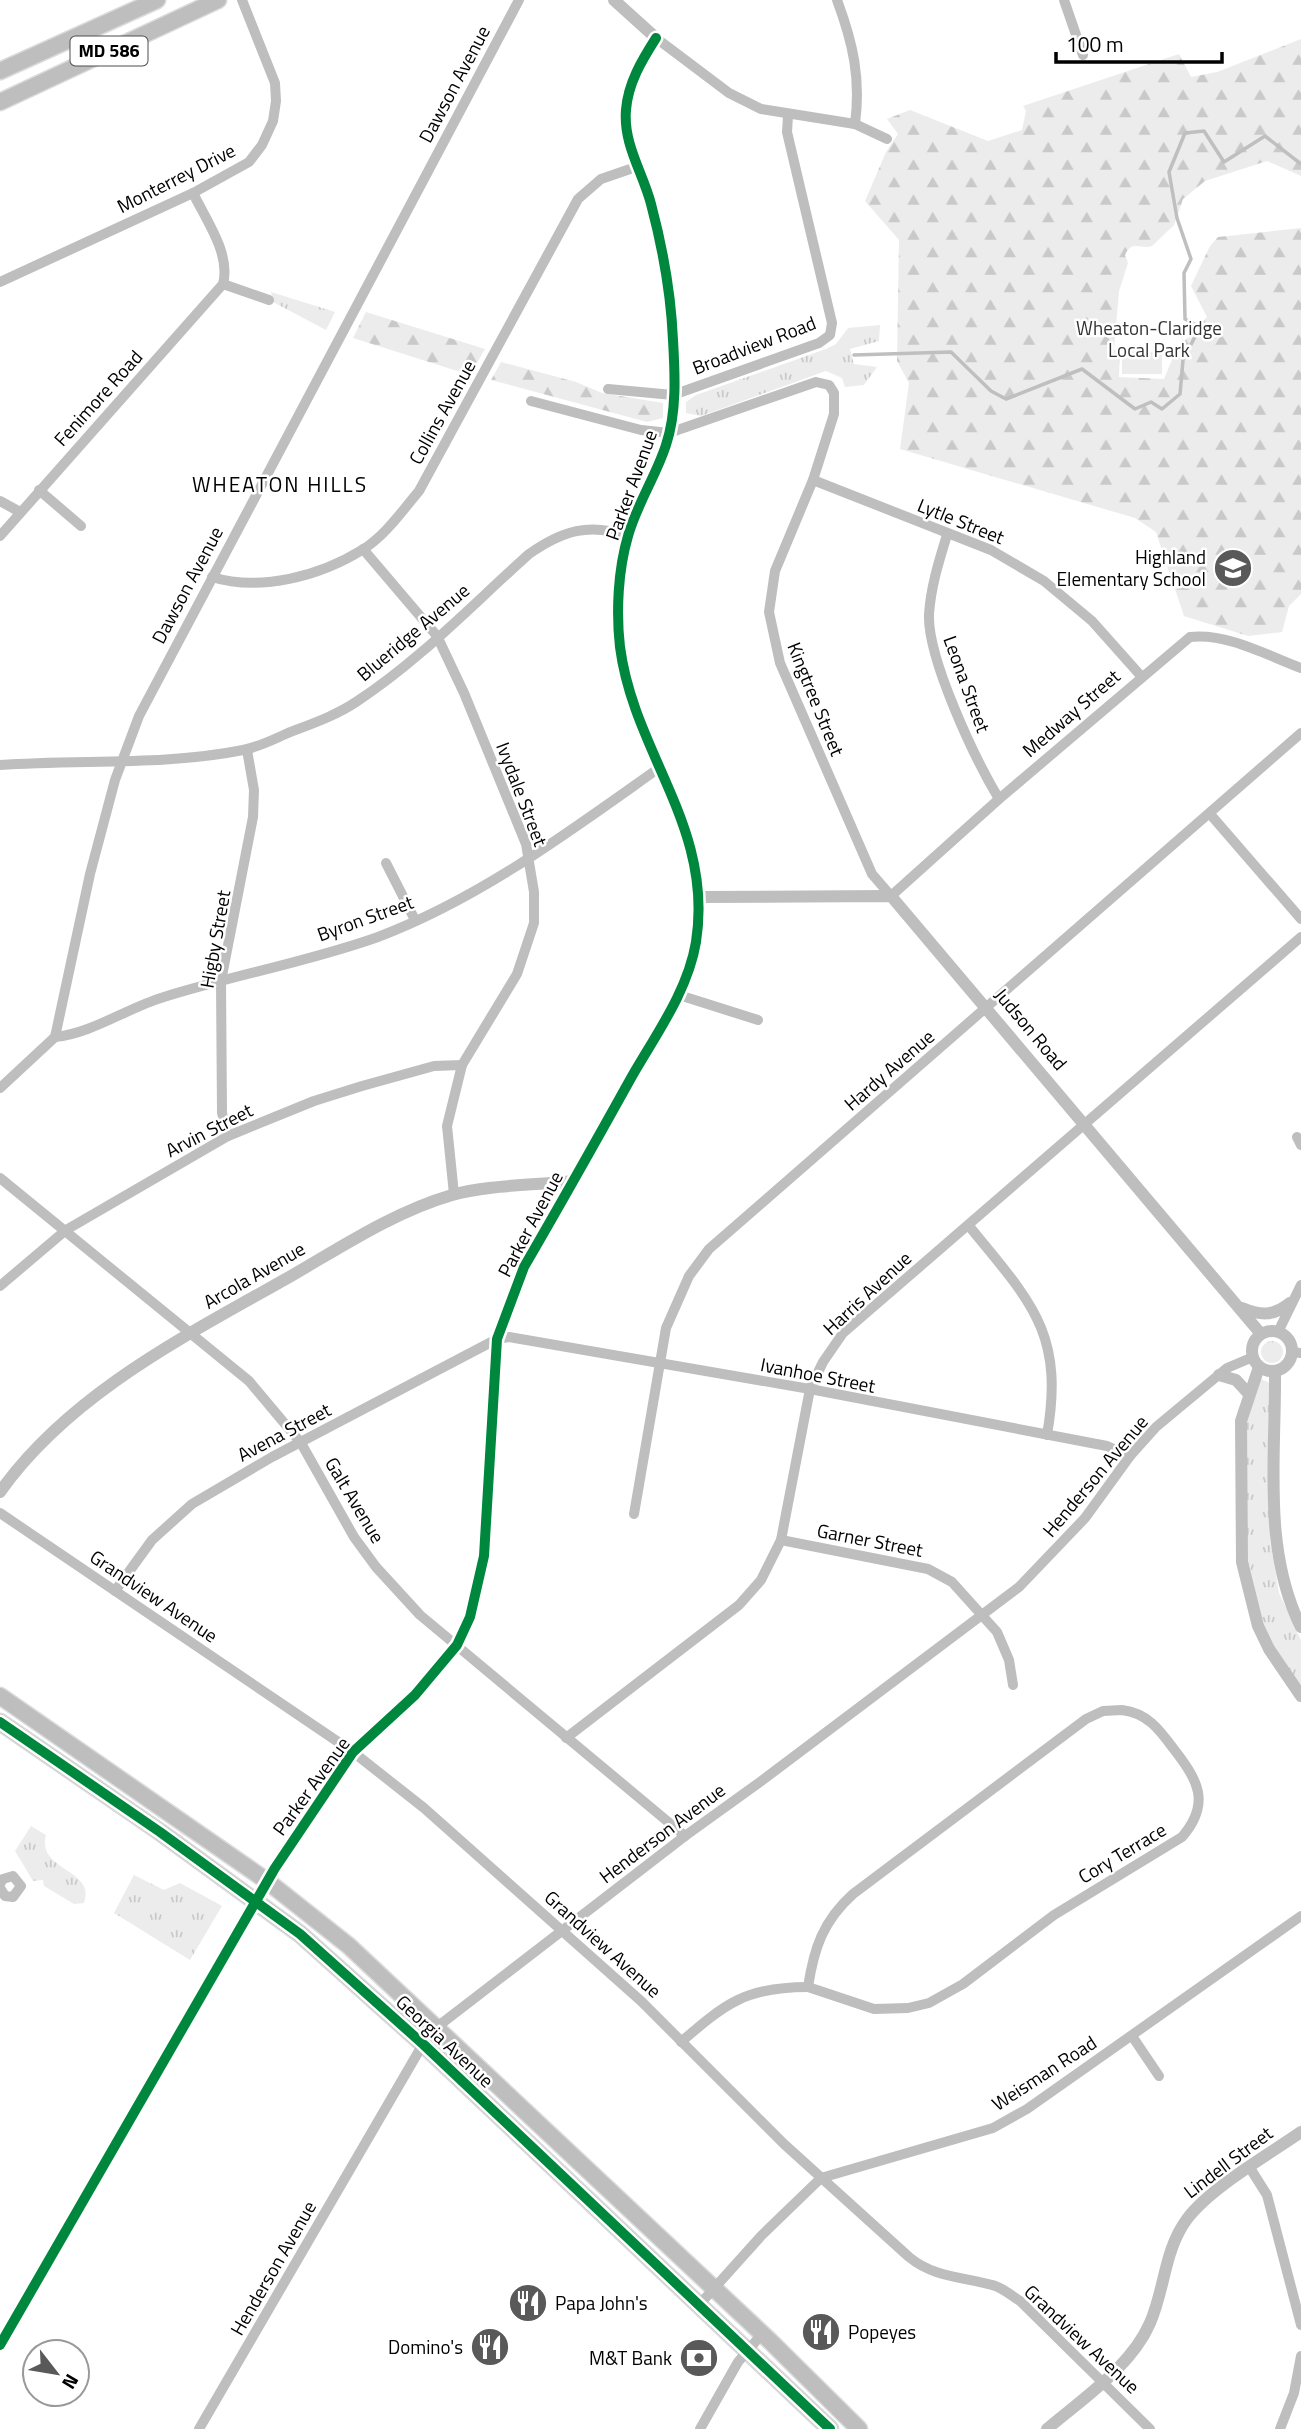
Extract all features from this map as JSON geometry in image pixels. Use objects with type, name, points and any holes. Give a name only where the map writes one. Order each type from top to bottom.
[{"type":"main road","name":"MD 586","points":[[0,71],[157,0]]},
{"type":"main road","name":"MD 586","points":[[0,102],[218,0]]},
{"type":"main road","name":"Georgia Avenue","points":[[0,1696],[267,1881],[349,1946],[437,2026],[859,2429]]},
{"type":"main road","name":"Georgia Avenue","points":[[0,1721],[256,1900],[348,1975],[748,2348],[825,2427]]},
{"type":"street","name":"Monterrey Drive","points":[[0,282],[193,193],[249,162],[262,145],[273,121],[275,83],[242,0]]},
{"type":"street","name":"Dawson Avenue","points":[[55,1037],[90,874],[123,760],[143,706],[519,0]]},
{"type":"street","points":[[614,0],[656,38],[729,93],[761,109],[788,116],[855,124],[887,139]]},
{"type":"street","points":[[837,0],[853,45],[858,78],[855,124]]},
{"type":"street","points":[[1064,0],[1083,54]]},
{"type":"street","name":"Parker Avenue","points":[[0,2345],[267,1881],[353,1752],[415,1695],[457,1645],[470,1617],[484,1556],[497,1339],[524,1267],[679,995],[695,946],[700,897],[688,836],[632,698],[620,647],[619,595],[628,536],[669,433],[673,394],[673,341],[668,271],[650,200],[636,167],[627,134],[626,109],[636,71],[656,38]]},
{"type":"street","name":"Broadview Road","points":[[608,389],[673,394],[819,343],[830,335],[832,323],[787,132],[788,116]]},
{"type":"street","name":"Collins Avenue","points":[[212,577],[236,584],[272,582],[322,568],[363,549],[394,522],[419,491],[578,199],[601,179],[636,167]]},
{"type":"street","points":[[193,193],[222,253],[227,270],[223,284],[269,300]]},
{"type":"street","name":"Fenimore Road","points":[[0,536],[223,284]]},
{"type":"street","name":"Kingtree Street","points":[[669,433],[816,382],[829,385],[834,393],[834,414],[813,480],[775,570],[769,612],[780,663],[872,874],[891,896]]},
{"type":"street","points":[[531,401],[642,430],[669,433]]},
{"type":"street","name":"Lytle Street","points":[[813,480],[947,535],[991,550],[1044,581],[1092,621],[1141,676]]},
{"type":"street","points":[[39,491],[81,526]]},
{"type":"street","points":[[0,501],[20,512]]},
{"type":"street","name":"Blueridge Avenue","points":[[0,765],[56,761],[108,763],[247,750],[354,703],[394,674],[529,554],[552,538],[590,527],[628,536]]},
{"type":"street","name":"Leona Street","points":[[947,535],[933,581],[929,615],[931,642],[975,759],[999,799]]},
{"type":"street","name":"Ivydale Street","points":[[363,549],[437,636],[464,692],[526,844],[534,892],[534,923],[517,974],[462,1066],[447,1126],[454,1194]]},
{"type":"street","name":"Medway Street","points":[[891,896],[999,799],[1183,642],[1206,635],[1226,639],[1301,668]]},
{"type":"street","name":"Hardy Avenue","points":[[634,1514],[659,1364],[675,1305],[689,1276],[709,1249],[1301,733]]},
{"type":"street","name":"Higby Street","points":[[228,1136],[222,1113],[222,981],[253,817],[254,790],[247,750]]},
{"type":"street","name":"Byron Street","points":[[55,1037],[75,1035],[161,998],[367,940],[415,920],[528,859],[659,768]]},
{"type":"street","points":[[1210,814],[1301,919]]},
{"type":"street","points":[[386,863],[415,920]]},
{"type":"street","points":[[700,897],[891,896]]},
{"type":"street","name":"Judson Road","points":[[891,896],[1261,1334]]},
{"type":"street","name":"Harris Avenue","points":[[566,1738],[739,1605],[761,1580],[781,1540],[810,1389],[823,1362],[843,1333],[1301,937]]},
{"type":"street","points":[[679,995],[758,1020]]},
{"type":"street","points":[[0,1088],[55,1037]]},
{"type":"street","name":"Arvin Street","points":[[0,1286],[66,1230],[228,1136],[314,1101],[362,1086],[433,1066],[462,1066]]},
{"type":"street","name":"Galt Avenue","points":[[0,1178],[249,1381],[301,1443],[354,1537],[376,1567],[420,1615],[685,1836]]},
{"type":"street","name":"Arcola Avenue","points":[[0,1492],[39,1443],[66,1419],[192,1332],[393,1218],[454,1194],[573,1181]]},
{"type":"street","points":[[969,1226],[1023,1291],[1042,1327],[1054,1373],[1047,1435]]},
{"type":"street","points":[[1278,1332],[1301,1285]]},
{"type":"street","points":[[1241,1308],[1268,1315],[1279,1312],[1290,1303]]},
{"type":"street","points":[[1275,1371],[1288,1364],[1297,1353],[1288,1339],[1278,1332],[1261,1334],[1253,1344],[1256,1362],[1241,1421],[1242,1562],[1258,1626],[1269,1649],[1301,1696]]},
{"type":"street","name":"Ivanhoe Street","points":[[497,1339],[509,1337],[810,1389],[1107,1446],[1130,1456]]},
{"type":"street","name":"Avena Street","points":[[115,1591],[152,1540],[192,1504],[497,1339]]},
{"type":"street","points":[[1256,1362],[1275,1371]]},
{"type":"street","name":"Henderson Avenue","points":[[199,2429],[423,2044],[437,2026],[685,1836],[982,1615],[1052,1555],[1085,1518],[1130,1456],[1156,1427],[1219,1374],[1256,1362]]},
{"type":"street","points":[[1275,1371],[1275,1527],[1284,1586],[1301,1627]]},
{"type":"street","points":[[1219,1374],[1236,1380],[1248,1393]]},
{"type":"street","name":"Grandview Avenue","points":[[0,1514],[353,1752],[424,1808],[562,1930],[821,2178],[920,2266],[944,2276],[995,2285],[1020,2301],[1150,2429]]},
{"type":"street","name":"Garner Street","points":[[781,1540],[928,1569],[952,1582],[997,1632],[1007,1652],[1013,1685]]},
{"type":"street","name":"Cory Terrace","points":[[681,2042],[715,2012],[738,1997],[769,1988],[808,1987],[879,2009],[920,2005],[950,1993],[1054,1915],[1182,1837],[1198,1806],[1196,1778],[1157,1726],[1145,1717],[1122,1710],[1092,1716],[839,1907],[817,1941],[808,1987]]},
{"type":"street","name":"Weisman Road","points":[[700,2304],[799,2197],[821,2178],[993,2128],[1027,2109],[1301,1916]]},
{"type":"street","points":[[1132,2036],[1159,2076]]},
{"type":"street","name":"Lindell Street","points":[[1046,2429],[1103,2381],[1137,2346],[1149,2326],[1170,2249],[1189,2216],[1206,2199],[1301,2132]]},
{"type":"street","points":[[1250,2168],[1267,2195],[1301,2325]]},
{"type":"street","points":[[700,2429],[748,2348],[762,2334]]},
{"type":"street","points":[[1280,2429],[1294,2393],[1301,2356]]},
{"type":"green space","name":"Wheaton-Claridge Local Park","points":[[1301,39],[1301,176],[1267,161],[1205,181],[1183,199],[1174,225],[1152,246],[1134,246],[1128,250],[1125,255],[1128,263],[1119,291],[1114,350],[1120,350],[1119,377],[1164,379],[1176,350],[1207,317],[1191,286],[1210,246],[1218,237],[1301,228],[1301,594],[1289,606],[1282,632],[1248,636],[1184,616],[1156,532],[1135,518],[900,449],[909,383],[897,361],[899,240],[865,201],[886,152],[898,134],[887,119],[910,110],[988,141],[1022,130],[1026,111],[1023,106],[1179,54],[1191,77],[1217,72]]},
{"type":"green space","points":[[271,292],[335,312],[326,330],[273,302]]},
{"type":"green space","points":[[366,312],[485,349],[470,375],[353,338]]},
{"type":"green space","points":[[880,325],[879,341],[850,349],[854,364],[877,367],[864,385],[845,387],[842,378],[826,371],[701,416],[686,413],[686,402],[696,395],[826,349],[836,344],[848,328]]},
{"type":"green space","points":[[1122,351],[1162,352],[1162,374],[1122,374]]},
{"type":"green space","points":[[501,362],[576,382],[602,393],[663,403],[663,418],[647,422],[491,380]]},
{"type":"green space","points":[[1272,1341],[1280,1344],[1283,1352],[1280,1360],[1272,1363],[1264,1360],[1261,1352],[1264,1344]]},
{"type":"green space","points":[[1261,1379],[1270,1383],[1270,1541],[1279,1593],[1301,1640],[1301,1687],[1275,1651],[1265,1630],[1247,1562],[1247,1416]]},
{"type":"green space","points":[[31,1826],[46,1835],[45,1847],[50,1856],[82,1883],[86,1892],[84,1903],[74,1904],[44,1886],[43,1880],[33,1881],[15,1851]]},
{"type":"green space","points":[[134,1875],[164,1890],[180,1883],[222,1906],[190,1960],[114,1913]]},
{"type":"waterway","points":[[854,355],[951,352],[991,391],[1006,399],[1082,369],[1135,409],[1151,402],[1162,409],[1180,394],[1183,360],[1200,327],[1185,319],[1184,273],[1191,259],[1177,218],[1169,172],[1185,133],[1204,131],[1224,162],[1265,136],[1301,164]]},
{"type":"cycle path","points":[[0,2345],[275,1868],[353,1752],[415,1695],[457,1645],[470,1617],[484,1556],[497,1339],[524,1267],[670,1013],[692,960],[696,942],[698,901],[694,862],[684,826],[640,722],[628,686],[618,620],[620,577],[628,536],[666,445],[674,406],[673,340],[666,272],[648,192],[630,147],[626,123],[627,100],[633,81],[656,38]]},
{"type":"cycle path","points":[[0,1722],[160,1832],[300,1934],[423,2044],[830,2429]]},
{"type":"place","name":"Highland Elementary School","points":[[1233,568]]},
{"type":"place","name":"Papa John's","points":[[528,2303]]},
{"type":"place","name":"Popeyes","points":[[821,2332]]},
{"type":"place","name":"Domino's","points":[[490,2347]]},
{"type":"place","name":"M&T Bank","points":[[699,2358]]},
{"type":"district","name":"WHEATON HILLS","points":[[280,485]]}]
